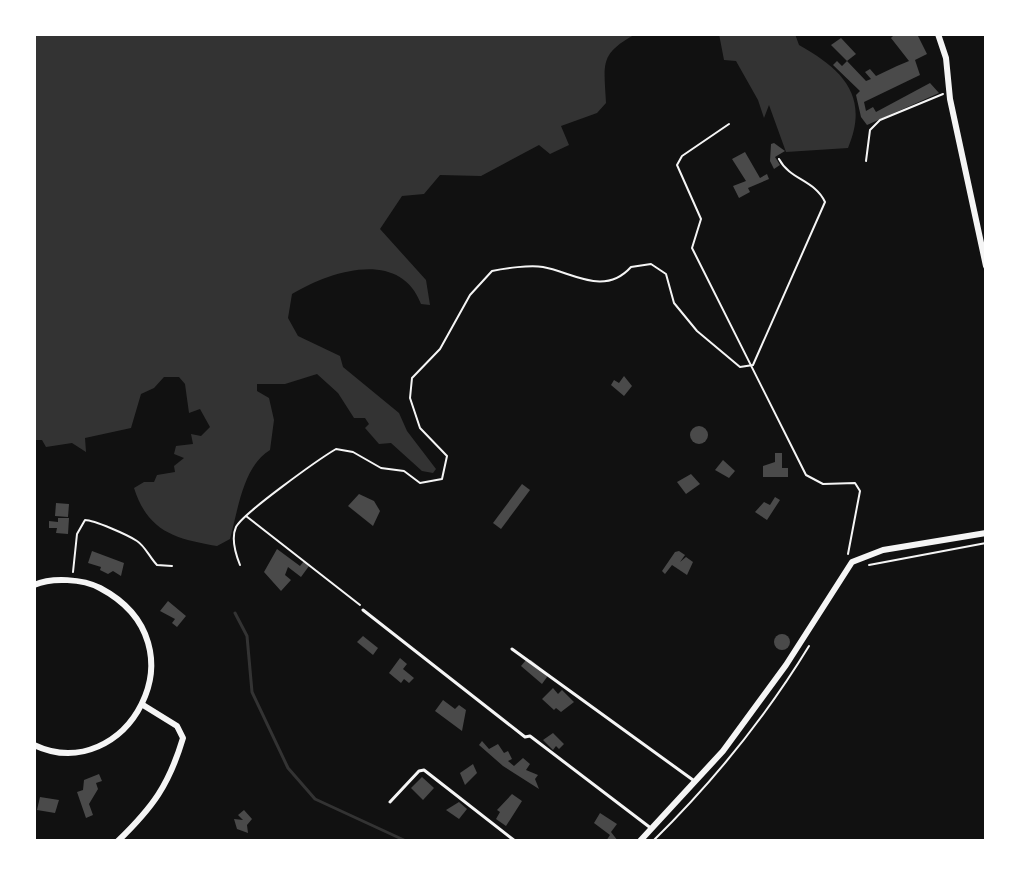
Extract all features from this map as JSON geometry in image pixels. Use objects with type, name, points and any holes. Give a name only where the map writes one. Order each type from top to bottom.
[{"type":"street","points":[[938,34],[946,58],[950,99],[986,266]]},
{"type":"street","points":[[640,841],[697,782],[779,675],[852,562],[883,550],[986,533]]},
{"type":"street","points":[[34,585],[73,581],[91,584],[118,598],[146,632],[151,671],[143,705],[122,730],[106,742],[83,750],[62,751],[34,745]]},
{"type":"street","points":[[118,841],[153,807],[167,784],[183,738],[177,726],[143,705]]},
{"type":"lane","points":[[363,610],[525,737],[652,829]]},
{"type":"lane","points":[[512,649],[697,782]]},
{"type":"lane","points":[[390,802],[419,771],[424,770],[515,841]]},
{"type":"path","points":[[866,161],[870,130],[880,120],[941,93],[950,99]]},
{"type":"path","points":[[729,124],[682,156],[677,165],[701,219],[692,248],[806,475],[823,484],[855,483],[860,491],[848,544],[852,562]]},
{"type":"path","points":[[753,365],[825,202],[812,186],[786,171],[779,159]]},
{"type":"path","points":[[240,565],[234,538],[236,526],[336,449],[353,452],[381,468],[398,468],[420,483],[442,479],[447,456],[420,428],[410,398],[412,378],[440,349],[474,289],[497,269],[543,267],[598,283],[625,273],[631,267],[651,264],[666,274],[674,303],[697,331],[740,367],[753,365]]},
{"type":"path","points":[[246,516],[363,610]]},
{"type":"path","points":[[73,581],[77,534],[85,520],[97,519],[111,531],[139,542],[157,565],[172,566]]},
{"type":"path","points":[[865,566],[986,543]]},
{"type":"path","points":[[653,841],[717,776],[787,681],[816,635]]},
{"type":"shaded area","points":[[34,34],[636,34],[615,48],[606,61],[606,103],[597,113],[561,126],[569,145],[550,154],[539,145],[481,176],[440,175],[424,194],[402,196],[380,229],[426,280],[430,305],[421,304],[411,287],[397,276],[381,270],[344,272],[292,294],[288,318],[298,336],[340,356],[343,367],[399,413],[407,431],[436,469],[433,473],[422,471],[391,443],[379,444],[365,428],[369,424],[365,418],[354,418],[338,393],[317,374],[285,384],[257,384],[257,391],[269,398],[274,420],[270,450],[253,467],[248,478],[230,539],[217,546],[165,531],[147,515],[134,488],[144,482],[154,482],[157,475],[175,472],[174,466],[184,458],[174,454],[176,446],[193,444],[191,434],[201,436],[210,427],[200,409],[189,413],[185,384],[179,377],[164,377],[154,388],[141,394],[131,428],[85,438],[86,452],[72,443],[46,447],[42,440],[34,440]]},
{"type":"shaded area","points":[[719,34],[795,34],[799,45],[828,64],[848,86],[856,113],[848,148],[786,152],[769,105],[764,118],[758,100],[736,61],[724,60]]},
{"type":"building","points":[[895,34],[917,34],[927,54],[915,60],[920,75],[864,102],[866,111],[873,107],[876,112],[930,83],[939,93],[867,125],[861,117],[856,95],[860,91],[833,65],[837,61],[842,66],[847,61],[866,81],[871,79],[865,72],[870,69],[876,76],[909,61],[891,38]]},
{"type":"building","points":[[841,38],[856,54],[847,61],[831,45]]},
{"type":"building","points":[[771,144],[785,151],[775,157],[780,165],[774,169],[770,161]]},
{"type":"building","points":[[745,152],[760,178],[767,174],[769,179],[748,188],[750,192],[739,198],[733,186],[746,181],[732,159]]},
{"type":"building","points":[[624,376],[632,386],[624,396],[611,385],[614,380],[619,383]]},
{"type":"building","points":[[699,426],[708,435],[699,444],[690,435]]},
{"type":"building","points":[[775,453],[782,453],[782,468],[788,468],[788,477],[763,477],[763,466],[775,462]]},
{"type":"building","points":[[723,460],[735,471],[729,478],[715,470]]},
{"type":"building","points":[[691,474],[700,484],[686,494],[677,482]]},
{"type":"building","points":[[522,484],[530,490],[501,529],[493,523]]},
{"type":"building","points":[[359,494],[374,501],[380,511],[373,526],[348,506]]},
{"type":"building","points":[[775,497],[780,500],[767,520],[755,512],[764,502],[770,505]]},
{"type":"building","points":[[56,503],[69,504],[68,517],[55,516]]},
{"type":"building","points":[[58,518],[69,518],[68,534],[56,533],[57,528],[49,528],[49,521],[58,522]]},
{"type":"building","points":[[277,549],[300,566],[304,561],[309,566],[301,577],[288,567],[285,575],[291,580],[281,591],[264,572]]},
{"type":"building","points":[[92,551],[124,563],[121,576],[113,571],[108,574],[100,570],[101,567],[88,563]]},
{"type":"building","points":[[675,552],[685,555],[680,562],[686,557],[693,562],[687,575],[672,565],[665,574],[662,571]]},
{"type":"building","points":[[168,601],[186,616],[177,627],[172,623],[175,619],[160,611]]},
{"type":"building","points":[[782,634],[788,636],[788,648],[782,650],[776,648],[774,642],[776,636]]},
{"type":"building","points":[[363,636],[378,648],[373,655],[357,642]]},
{"type":"building","points":[[400,658],[407,664],[403,669],[414,678],[409,683],[404,679],[401,683],[389,673]]},
{"type":"building","points":[[526,660],[531,660],[545,672],[547,677],[542,684],[521,666]]},
{"type":"building","points":[[553,688],[558,694],[562,690],[574,702],[561,712],[542,699]]},
{"type":"building","points":[[443,700],[455,709],[459,705],[466,710],[462,731],[435,711]]},
{"type":"building","points":[[553,733],[564,744],[559,749],[556,746],[553,750],[543,740]]},
{"type":"building","points":[[482,741],[489,749],[498,744],[504,753],[508,751],[512,759],[508,761],[514,766],[523,758],[530,764],[526,770],[538,775],[535,779],[539,789],[503,766],[479,745]]},
{"type":"building","points":[[473,764],[477,773],[465,785],[460,773]]},
{"type":"building","points":[[99,774],[102,781],[96,783],[98,789],[89,804],[93,815],[86,818],[77,792],[83,790],[84,780]]},
{"type":"building","points":[[422,777],[434,788],[423,800],[411,788]]},
{"type":"building","points":[[512,794],[522,801],[506,826],[496,819],[500,812],[497,810]]},
{"type":"building","points":[[40,797],[59,800],[55,813],[37,810]]},
{"type":"building","points":[[459,802],[467,809],[459,819],[446,810]]},
{"type":"building","points":[[244,810],[252,819],[247,825],[248,833],[237,829],[234,819],[243,820],[238,815]]},
{"type":"building","points":[[600,813],[617,824],[611,832],[618,841],[606,841],[610,835],[594,823]]},
{"type":"waterway","points":[[235,613],[247,636],[252,692],[288,768],[315,799],[406,841]]}]
